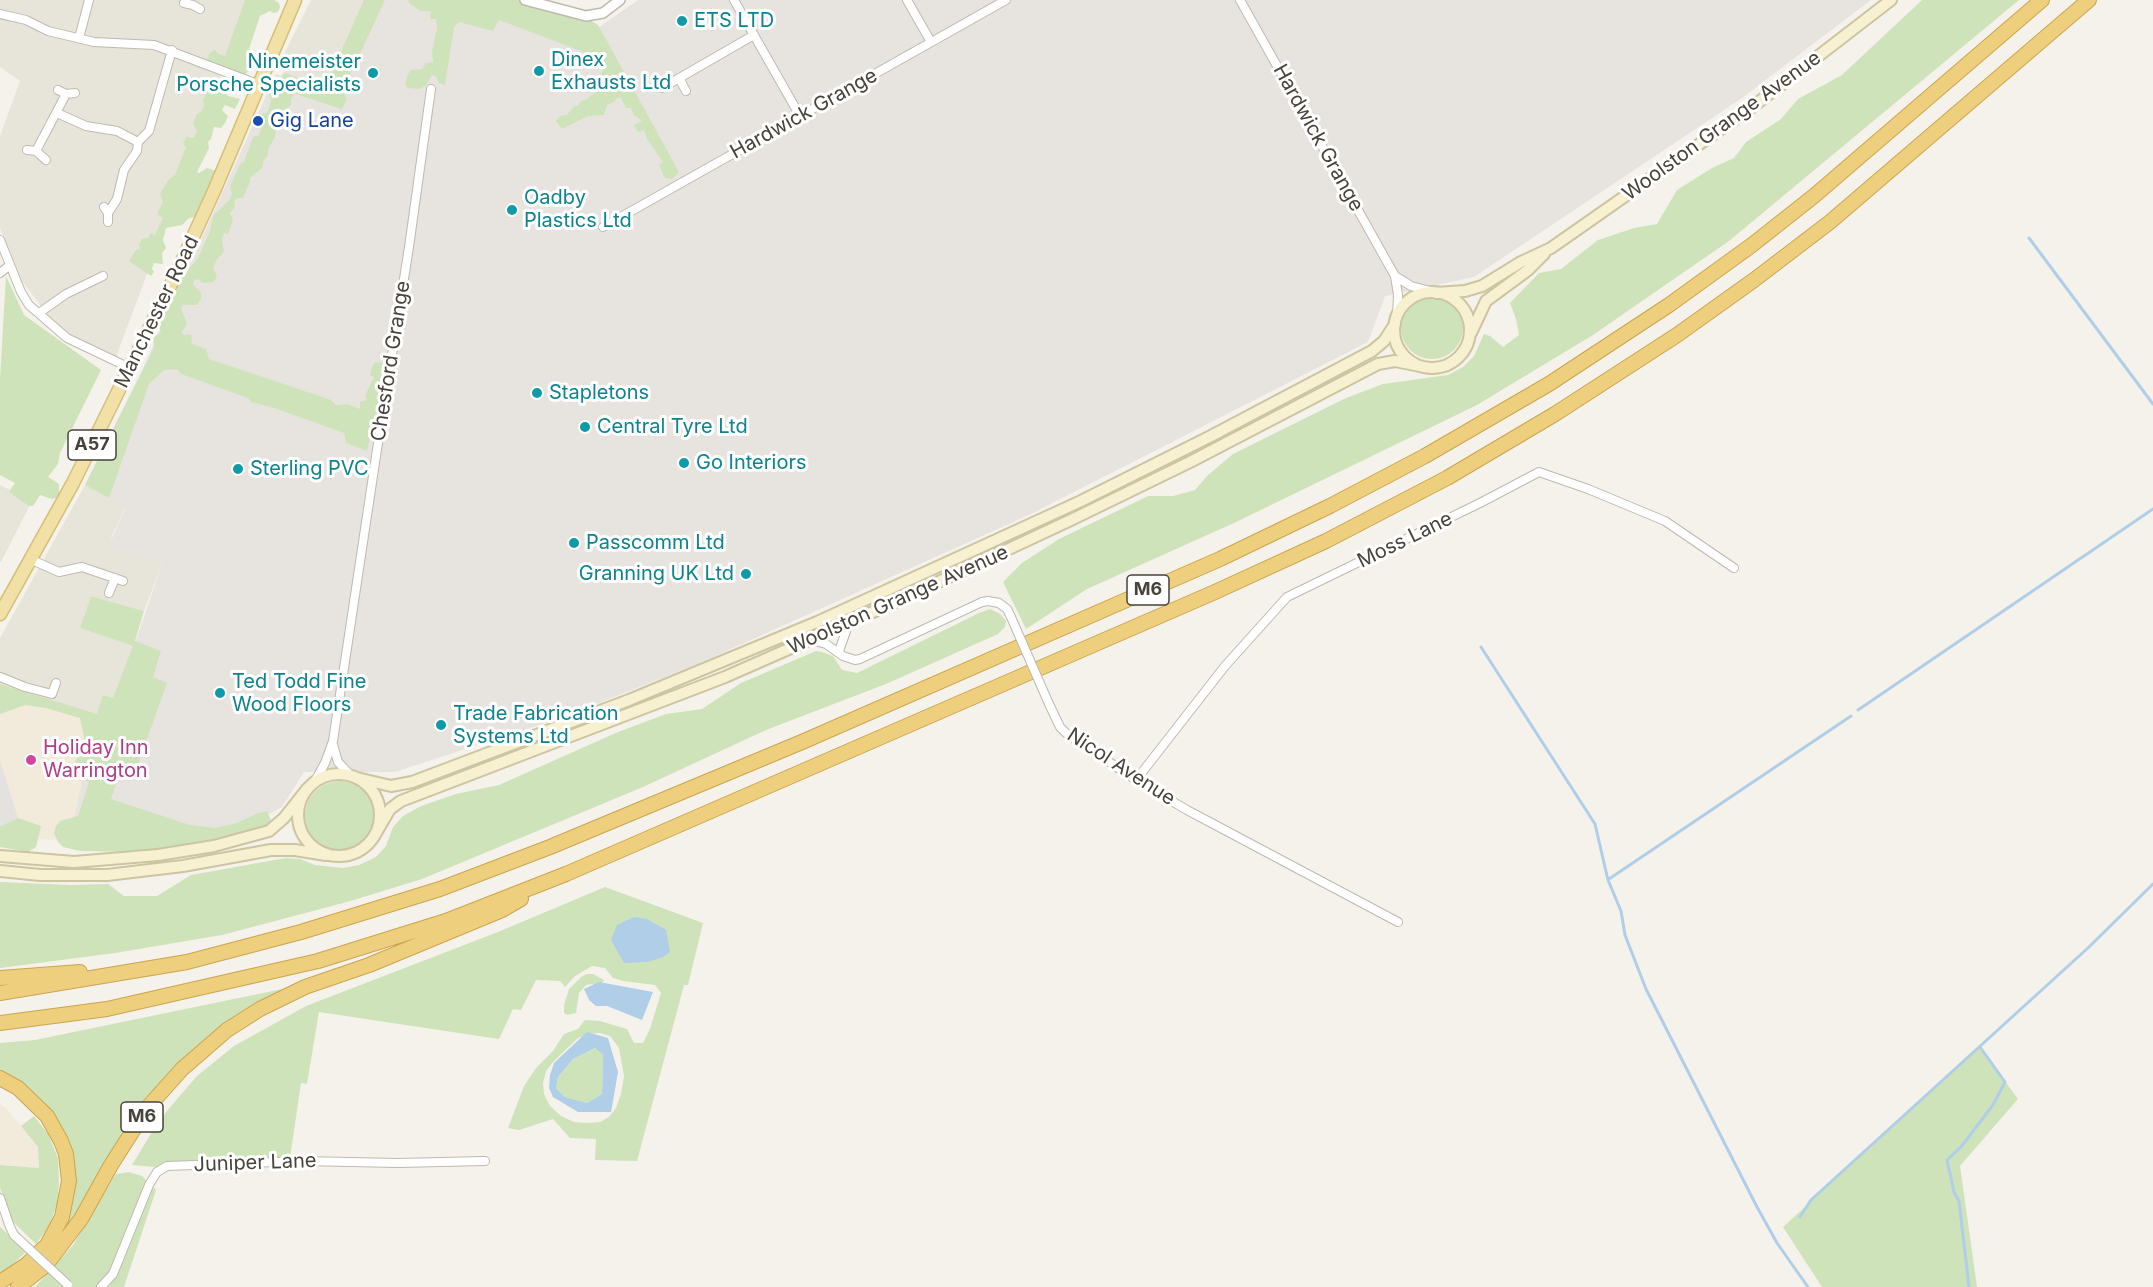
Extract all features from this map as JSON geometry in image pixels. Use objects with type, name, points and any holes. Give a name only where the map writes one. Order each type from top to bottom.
[{"type":"highway","name":"M6","points":[[0,993],[187,962],[301,932],[440,890],[802,742],[1220,559],[1330,506],[1425,456],[1549,384],[1669,305],[1752,245],[1814,196],[2042,0]]},
{"type":"highway","name":"M6","points":[[0,1023],[107,1009],[318,961],[446,921],[567,874],[1215,592],[1326,541],[1447,478],[1556,414],[1677,335],[1830,222],[2089,0]]},
{"type":"highway","name":"M6","points":[[18,1287],[46,1265],[81,1219],[148,1107],[182,1069],[227,1030],[260,1009],[305,987],[369,965],[502,910],[567,874]]},
{"type":"highway","name":"M6","points":[[0,978],[142,969]]},
{"type":"highway","points":[[0,1078],[18,1088],[47,1116],[62,1141],[69,1181],[62,1216],[47,1245],[26,1265],[0,1282]]},
{"type":"main road","name":"Manchester Road","points":[[1,611],[32,560],[73,483],[130,368],[209,202],[295,0]]},
{"type":"main road","name":"Woolston Grange Avenue","points":[[1469,337],[1486,301],[1528,270],[1551,248],[1751,108],[1891,0]]},
{"type":"main road","name":"Woolston Grange Avenue","points":[[1435,292],[1465,291],[1482,286],[1521,262],[1551,248]]},
{"type":"main road","points":[[1435,292],[1453,299],[1466,313],[1469,337],[1461,354],[1447,365],[1438,368],[1420,366],[1402,354],[1395,334],[1396,320],[1400,310],[1411,299],[1435,292]]},
{"type":"main road","name":"Woolston Grange Avenue","points":[[354,777],[391,786],[412,782],[629,700],[817,622],[1059,511],[1211,436],[1372,351],[1384,341],[1396,320]]},
{"type":"main road","name":"Woolston Grange Avenue","points":[[376,833],[390,810],[401,801],[705,685],[849,623],[1190,462],[1370,367],[1395,361],[1420,366]]},
{"type":"main road","points":[[0,856],[74,862],[158,855],[214,846],[269,831],[284,819],[310,786],[331,775],[354,777],[368,786],[380,808],[380,821],[376,833],[364,849],[346,856],[295,850],[271,850],[183,866],[107,875],[40,875],[0,871]]},
{"type":"main road","points":[[310,786],[299,807],[300,827],[310,844],[326,855]]},
{"type":"street","points":[[79,38],[89,0]]},
{"type":"street","points":[[525,0],[586,16],[603,13],[620,0]]},
{"type":"street","points":[[734,0],[800,116]]},
{"type":"street","points":[[907,0],[931,42]]},
{"type":"street","name":"Hardwick Grange","points":[[603,227],[1006,0]]},
{"type":"street","name":"Hardwick Grange","points":[[1240,0],[1395,276],[1398,295],[1396,320]]},
{"type":"street","points":[[184,3],[196,4]]},
{"type":"street","points":[[0,14],[20,18],[48,31],[79,38],[105,43],[145,44],[172,50],[260,85]]},
{"type":"street","points":[[662,88],[754,35]]},
{"type":"street","points":[[108,222],[106,210],[117,199],[124,170],[137,151],[138,142],[149,131],[172,50]]},
{"type":"street","points":[[679,78],[686,91]]},
{"type":"street","name":"Chesford Grange","points":[[310,786],[325,763],[333,741],[410,247],[431,89]]},
{"type":"street","points":[[46,160],[32,151],[57,113],[62,92],[75,93]]},
{"type":"street","points":[[57,113],[86,126],[117,131],[138,142]]},
{"type":"street","points":[[0,240],[29,305],[51,326],[74,343],[130,368]]},
{"type":"street","points":[[0,273],[10,264]]},
{"type":"street","points":[[39,313],[66,294],[103,276]]},
{"type":"street","points":[[1395,276],[1411,286],[1435,292]]},
{"type":"street","name":"Moss Lane","points":[[1137,780],[1225,666],[1287,597],[1539,472],[1665,521],[1734,568]]},
{"type":"street","points":[[32,560],[59,572],[82,567],[123,581]]},
{"type":"street","points":[[110,593],[115,578]]},
{"type":"street","name":"Nicol Avenue","points":[[809,640],[826,644],[849,659],[861,659],[982,602],[999,603],[1007,609],[1049,704],[1060,727],[1066,733],[1187,810],[1398,922]]},
{"type":"street","points":[[838,651],[843,633],[849,623]]},
{"type":"street","points":[[0,676],[25,687],[52,694],[56,683]]},
{"type":"street","points":[[333,741],[338,762],[354,777]]},
{"type":"street","name":"Juniper Lane","points":[[101,1287],[117,1264],[144,1192],[158,1172],[167,1167],[302,1161],[398,1163],[484,1161]]},
{"type":"street","points":[[0,1198],[14,1234],[70,1286]]},
{"type":"shaded area","points":[[0,0],[247,0],[213,98],[116,357],[74,339],[50,318],[22,281],[0,228],[0,136],[20,81],[0,67]]},
{"type":"shaded area","points":[[311,0],[364,0],[324,90],[284,71],[280,62]]},
{"type":"shaded area","points":[[364,0],[486,0],[592,32],[638,0],[1871,0],[1742,98],[1474,277],[1385,296],[1368,342],[1031,514],[700,663],[558,719],[395,772],[304,772],[282,807],[242,829],[69,840],[103,695],[113,697],[134,646],[162,564],[108,547],[126,507],[85,485],[142,370],[276,74],[281,76],[284,71],[324,89]]},
{"type":"shaded area","points":[[0,485],[32,501],[1,562],[0,562]]},
{"type":"shaded area","points":[[85,485],[126,506],[111,538],[162,564],[144,611],[91,596],[80,628],[134,646],[113,698],[97,714],[43,701],[0,681],[0,638]]},
{"type":"shaded area","points":[[0,681],[43,701],[97,714],[69,840],[0,838]]},
{"type":"shaded area","points":[[0,761],[18,818],[0,826]]},
{"type":"shaded area","points":[[0,1104],[6,1108],[38,1147],[39,1168],[4,1165],[0,1217]]},
{"type":"green space","points":[[245,0],[274,0],[279,3],[280,7],[278,12],[270,11],[260,16],[249,49],[257,54],[247,73],[242,76],[232,75],[231,69],[209,64],[207,60],[210,53],[215,50],[218,54],[225,56]]},
{"type":"green space","points":[[364,0],[385,0],[342,92],[347,98],[342,109],[295,94],[291,98],[291,105],[278,119],[275,137],[268,149],[268,155],[262,168],[250,178],[243,198],[237,198],[234,202],[235,207],[230,213],[233,221],[228,234],[224,233],[222,240],[224,252],[217,259],[213,268],[217,275],[214,282],[203,283],[198,279],[194,280],[193,284],[201,293],[201,299],[197,305],[183,305],[181,309],[187,323],[182,332],[184,335],[192,336],[191,343],[206,349],[209,359],[331,400],[336,405],[348,404],[360,409],[360,402],[367,400],[365,396],[374,377],[370,375],[372,367],[375,362],[386,363],[387,368],[382,373],[381,379],[383,385],[379,390],[382,395],[378,401],[381,408],[380,413],[373,420],[367,451],[346,443],[344,433],[251,402],[248,398],[181,374],[177,369],[164,370],[149,384],[109,498],[85,485],[154,348],[153,337],[161,332],[158,325],[168,304],[183,277],[198,258],[210,231],[213,216],[230,199],[232,194],[230,186],[240,164],[244,162],[253,137],[259,135],[262,126],[259,123],[262,114],[267,113],[269,108],[271,100],[269,93],[273,83],[286,73],[324,89]]},
{"type":"green space","points":[[408,0],[519,0],[590,20],[598,25],[679,172],[672,179],[665,178],[659,165],[663,162],[647,139],[644,130],[638,132],[634,125],[642,121],[634,115],[631,108],[626,108],[621,98],[607,105],[604,115],[588,116],[562,129],[556,121],[560,116],[567,115],[574,106],[578,106],[581,101],[597,91],[600,75],[605,67],[602,59],[499,20],[493,31],[459,22],[454,27],[445,85],[439,83],[436,76],[432,75],[426,85],[420,89],[407,88],[405,83],[410,70],[422,69],[426,63],[433,62],[432,51],[437,28],[436,19],[430,19],[431,11],[421,11]]},
{"type":"green space","points":[[1922,0],[2019,0],[1729,241],[1593,335],[1477,405],[1234,523],[1087,589],[1026,629],[1003,582],[1022,563],[1059,539],[1148,496],[1173,496],[1195,490],[1207,476],[1233,454],[1346,398],[1383,384],[1448,375],[1463,367],[1474,356],[1484,334],[1503,347],[1519,335],[1510,303],[1539,273],[1561,269],[1598,240],[1634,228],[1657,224],[1677,190],[1712,168],[1734,158],[1746,142],[1781,119],[1798,99],[1842,75]]},
{"type":"green space","points":[[212,81],[227,86],[228,96],[240,99],[235,109],[225,105],[222,110],[228,116],[221,128],[214,127],[208,142],[209,148],[197,172],[207,168],[217,171],[211,195],[204,195],[202,208],[194,217],[189,218],[182,225],[166,228],[163,240],[166,248],[162,253],[163,264],[154,263],[152,269],[154,272],[151,276],[129,261],[136,250],[140,250],[139,245],[142,239],[148,238],[151,233],[155,235],[163,218],[157,214],[163,202],[160,194],[169,179],[175,175],[186,147],[183,144],[186,137],[194,138],[197,130],[193,124],[197,114],[202,111],[203,100]]},
{"type":"green space","points":[[6,276],[24,315],[101,370],[60,453],[58,464],[48,477],[59,484],[59,497],[52,499],[40,495],[33,506],[29,506],[9,492],[15,483],[0,475],[0,379]]},
{"type":"green space","points":[[1426,297],[1438,297],[1454,306],[1461,316],[1463,328],[1461,340],[1454,350],[1438,359],[1426,359],[1415,354],[1406,345],[1401,334],[1401,322],[1406,311],[1415,302]]},
{"type":"green space","points":[[91,596],[144,611],[135,641],[161,651],[153,677],[167,683],[136,770],[122,766],[111,799],[190,825],[215,828],[237,823],[267,811],[271,821],[258,830],[218,840],[138,852],[80,851],[63,847],[58,842],[54,833],[56,826],[60,821],[78,816],[89,782],[75,776],[74,769],[76,760],[86,747],[80,718],[46,708],[25,705],[0,714],[0,684],[97,714],[103,695],[113,698],[133,646],[80,628]]},
{"type":"green space","points":[[990,609],[1000,614],[1006,621],[1005,627],[998,634],[886,684],[766,730],[643,787],[422,879],[347,902],[222,935],[115,953],[0,968],[0,882],[108,884],[124,896],[157,896],[191,875],[286,858],[300,859],[315,865],[343,868],[359,865],[376,857],[386,846],[393,827],[403,816],[421,806],[456,794],[499,785],[618,732],[666,714],[702,709],[741,683],[816,651],[833,656],[842,670],[857,673]]},
{"type":"green space","points":[[340,781],[353,784],[365,791],[372,803],[375,816],[372,829],[365,841],[353,848],[340,851],[327,848],[315,841],[308,829],[305,816],[308,803],[315,791],[327,784]]},
{"type":"green space","points":[[18,818],[41,826],[36,847],[28,852],[0,847],[0,826]]},
{"type":"green space","points":[[605,887],[703,923],[688,985],[684,985],[637,1161],[595,1160],[596,1139],[570,1138],[553,1119],[519,1130],[508,1128],[524,1086],[536,1068],[553,1051],[564,1034],[578,1029],[585,1020],[600,1021],[627,1029],[634,1043],[643,1043],[650,1029],[661,993],[655,985],[613,978],[605,968],[592,966],[575,976],[565,987],[560,981],[536,980],[521,1010],[513,1009],[499,1039],[319,1012],[307,1084],[301,1083],[290,1158],[154,1167],[132,1165],[158,1122],[177,1099],[197,1076],[234,1046],[306,1006],[498,932]],"holes":[[[600,1033],[610,1036],[619,1048],[624,1076],[616,1108],[609,1117],[600,1122],[574,1122],[561,1116],[550,1106],[544,1094],[543,1083],[546,1071],[578,1038]]]},
{"type":"green space","points":[[587,974],[593,974],[604,980],[601,986],[586,985],[579,993],[576,1013],[567,1015],[564,1013],[564,1005],[569,989]]},
{"type":"green space","points":[[292,987],[249,1008],[202,1042],[166,1077],[131,1122],[72,1221],[53,1244],[68,1215],[73,1196],[74,1170],[68,1145],[60,1125],[45,1104],[20,1082],[0,1072],[0,1043],[35,1040]]},
{"type":"green space","points":[[1980,1047],[2018,1099],[1960,1166],[1977,1287],[1822,1287],[1783,1227]]},
{"type":"green space","points":[[595,1048],[603,1055],[602,1094],[587,1103],[565,1097],[556,1088],[558,1077],[573,1059]]},
{"type":"green space","points":[[34,1116],[48,1134],[58,1158],[59,1184],[57,1204],[49,1226],[36,1244],[13,1222],[0,1187],[0,1165],[39,1168],[38,1147],[21,1126]]},
{"type":"green space","points":[[129,1172],[142,1176],[156,1190],[124,1287],[35,1287],[73,1245],[116,1174]]},
{"type":"green space","points":[[0,1227],[27,1251],[9,1268],[0,1273]]},
{"type":"water","points":[[634,917],[647,919],[666,930],[670,952],[648,962],[624,963],[611,940],[617,925]]},
{"type":"water","points":[[599,982],[653,992],[642,1020],[607,1006],[596,1006],[589,1000],[584,989]]},
{"type":"water","points":[[587,1032],[608,1038],[618,1072],[611,1112],[578,1112],[553,1097],[549,1088],[554,1063]],"holes":[[[595,1048],[603,1055],[602,1094],[587,1103],[565,1097],[556,1088],[558,1077],[573,1059]]]},
{"type":"waterway","points":[[2029,238],[2153,404]]},
{"type":"waterway","points":[[1858,710],[2153,509]]},
{"type":"waterway","points":[[1481,647],[1595,824],[1608,880],[1621,911],[1625,935],[1646,989],[1757,1207],[1777,1243],[1808,1287]]},
{"type":"waterway","points":[[1609,879],[1851,716]]},
{"type":"waterway","points":[[1800,1217],[1811,1200],[2089,947],[2153,884]]},
{"type":"waterway","points":[[1969,1287],[1959,1201],[1954,1192],[1947,1160],[1961,1147],[1993,1105],[2005,1082],[1980,1047]]},
{"type":"place","name":"ETS LTD","points":[[682,21]]},
{"type":"place","name":"Dinex Exhausts Ltd","points":[[539,71]]},
{"type":"place","name":"Ninemeister Porsche Specialists","points":[[373,73]]},
{"type":"place","name":"Gig Lane","points":[[258,121]]},
{"type":"place","name":"Oadby Plastics Ltd","points":[[512,210]]},
{"type":"place","name":"Stapletons","points":[[537,393]]},
{"type":"place","name":"Central Tyre Ltd","points":[[585,427]]},
{"type":"place","name":"Go Interiors","points":[[684,463]]},
{"type":"place","name":"Sterling PVC","points":[[238,469]]},
{"type":"place","name":"Passcomm Ltd","points":[[574,543]]},
{"type":"place","name":"Granning UK Ltd","points":[[746,574]]},
{"type":"place","name":"Ted Todd Fine Wood Floors","points":[[220,693]]},
{"type":"place","name":"Trade Fabrication Systems Ltd","points":[[441,725]]},
{"type":"place","name":"Holiday Inn Warrington","points":[[31,760]]}]
